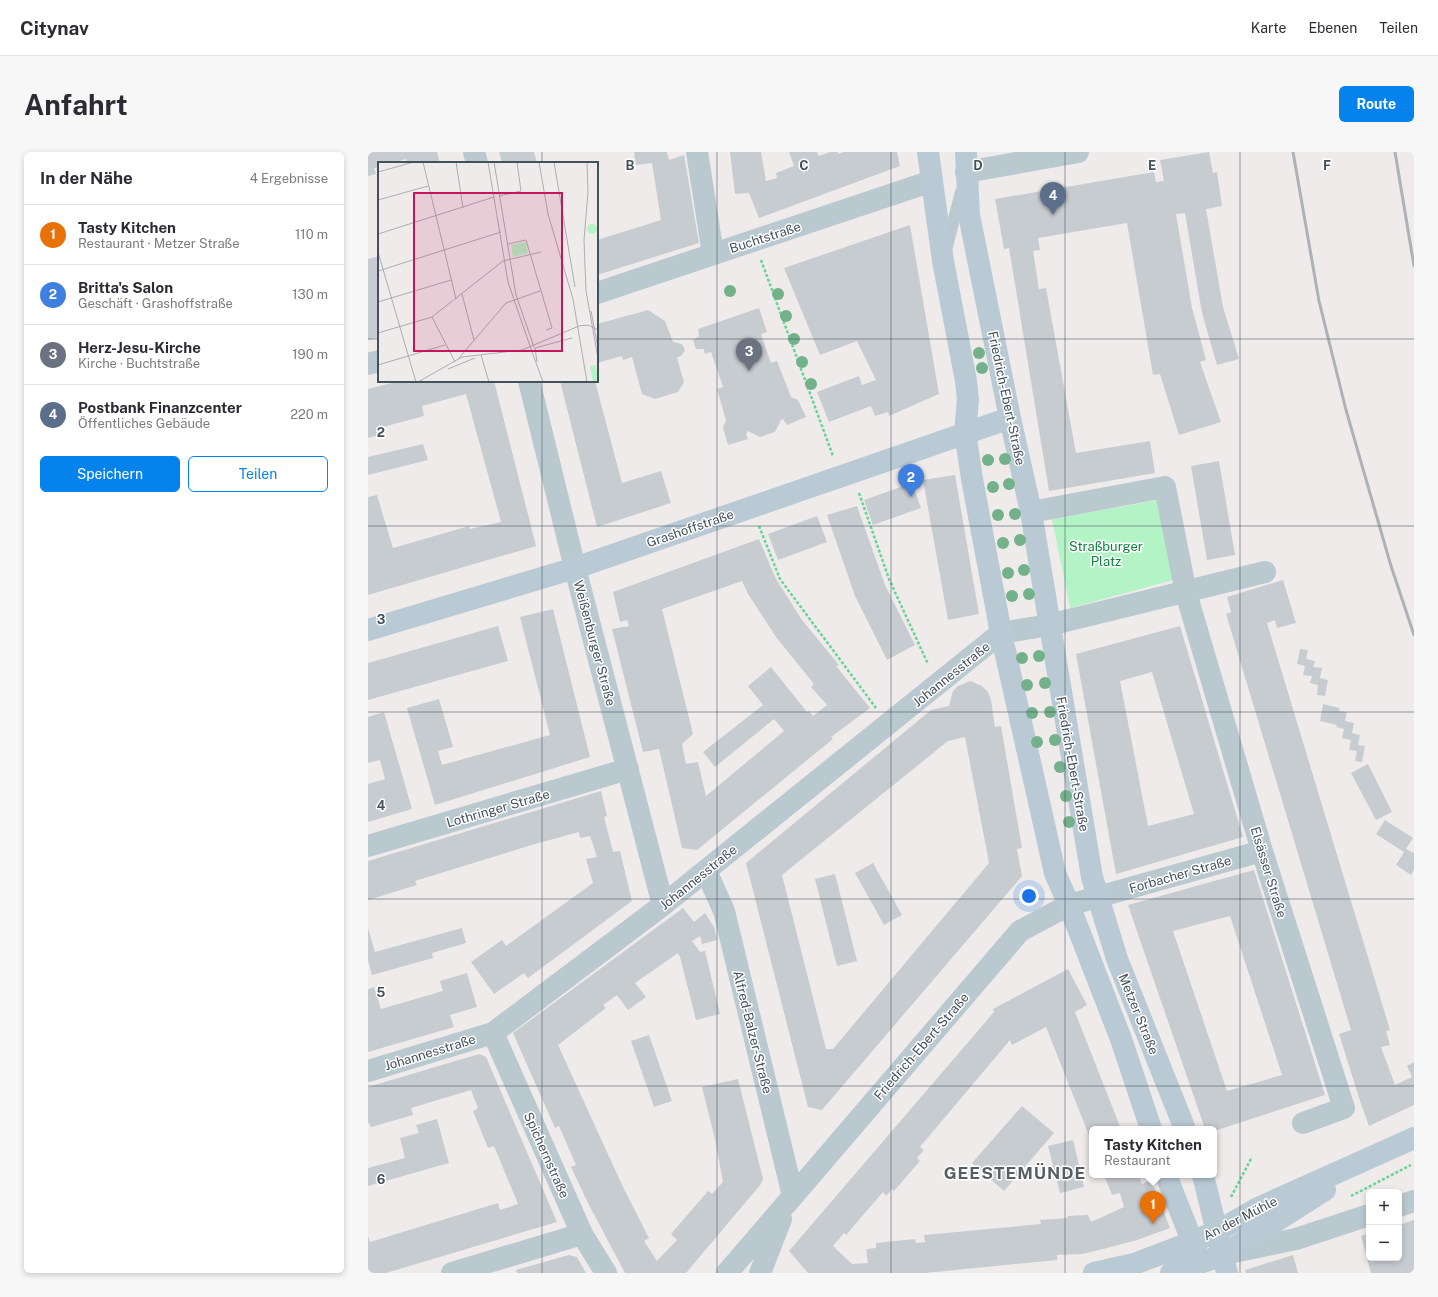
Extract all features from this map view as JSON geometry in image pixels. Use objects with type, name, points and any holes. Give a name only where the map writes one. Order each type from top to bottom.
[{"type":"main road","points":[[928,152],[943,261],[966,380],[968,400],[965,432],[972,479],[1001,633],[1055,873],[1069,905]]},
{"type":"main road","points":[[932,181],[966,162]]},
{"type":"main road","name":"Friedrich-Ebert-Straße","points":[[966,162],[969,215],[1010,418],[1031,512],[1092,877],[1098,897]]},
{"type":"main road","name":"Grashoffstraße","points":[[368,630],[575,568],[965,432],[1010,418]]},
{"type":"main road","name":"Metzer Straße","points":[[1098,897],[1117,959],[1184,1126]]},
{"type":"main road","name":"Metzer Straße","points":[[1069,905],[1121,1039],[1150,1126]]},
{"type":"main road","name":"An der Mühle","points":[[1094,1273],[1134,1264],[1192,1242],[1218,1231],[1258,1208],[1414,1138]]},
{"type":"main road","name":"An der Mühle","points":[[1171,1273],[1225,1264],[1383,1152]]},
{"type":"main road","points":[[1167,1178],[1202,1268]]},
{"type":"main road","points":[[1205,1178],[1225,1264]]},
{"type":"street","points":[[474,152],[477,162]]},
{"type":"street","points":[[697,152],[713,254]]},
{"type":"street","points":[[966,162],[1078,152]]},
{"type":"street","name":"Buchtstraße","points":[[598,293],[932,181]]},
{"type":"street","points":[[368,364],[378,361]]},
{"type":"street","name":"Weißenburger Straße","points":[[529,382],[575,568],[664,905]]},
{"type":"street","points":[[1031,512],[1165,487],[1186,593]]},
{"type":"street","points":[[1001,633],[1049,625],[1186,593],[1265,572]]},
{"type":"street","name":"Elsässer Straße","points":[[1186,593],[1262,851],[1344,1108],[1303,1123]]},
{"type":"street","name":"Johannesstraße","points":[[368,1071],[492,1033],[664,905],[1001,633]]},
{"type":"street","name":"Lothringer Straße","points":[[368,846],[628,769]]},
{"type":"street","name":"Forbacher Straße","points":[[1098,897],[1262,851]]},
{"type":"street","name":"Alfred-Balzer-Straße","points":[[706,871],[724,910],[790,1200]]},
{"type":"street","name":"Friedrich-Ebert-Straße","points":[[727,1273],[1020,931],[1069,905],[1098,897]]},
{"type":"street","name":"Spichernstraße","points":[[492,1033],[582,1234],[606,1273]]},
{"type":"street","name":"Friedrich-Ebert-Straße","points":[[760,1273],[790,1200]]},
{"type":"street","points":[[1402,1205],[1414,1201]]},
{"type":"street","name":"An der Mühle","points":[[1225,1264],[1366,1216]]},
{"type":"street","points":[[452,1273],[582,1234]]},
{"type":"lane","points":[[943,261],[966,162]]},
{"type":"path","points":[[754,241],[889,579],[937,685]]},
{"type":"path","points":[[752,507],[780,579],[888,724]]},
{"type":"path","points":[[1218,1231],[1234,1190],[1252,1157]]},
{"type":"path","points":[[1347,1198],[1414,1163]]},
{"type":"green space","name":"Straßburger Platz","points":[[1159,500],[1173,580],[1070,608],[1052,519]]},
{"type":"building","points":[[368,152],[437,152],[440,162],[407,162],[406,159],[396,162],[378,162],[378,167],[374,168],[376,174],[368,176]]},
{"type":"building","points":[[499,152],[534,152],[537,162],[502,162]]},
{"type":"building","points":[[634,152],[667,152],[669,160],[684,155],[699,243],[598,275],[598,240],[661,220],[652,163],[636,165]]},
{"type":"building","points":[[730,152],[761,152],[766,181],[777,178],[776,173],[794,166],[789,152],[817,152],[819,156],[830,152],[838,152],[838,154],[844,152],[897,152],[900,166],[759,218],[749,193],[735,194]]},
{"type":"building","points":[[1209,152],[1213,173],[1217,172],[1222,206],[1206,209],[1223,307],[1239,359],[1217,365],[1202,313],[1185,213],[1176,214],[1192,308],[1206,360],[1200,362],[1221,422],[1179,435],[1160,374],[1153,375],[1127,223],[1038,238],[1040,250],[1033,251],[1039,289],[1046,288],[1076,453],[1150,441],[1155,473],[1049,491],[1009,248],[1004,249],[995,199],[1154,172],[1156,182],[1164,181],[1160,160]]},
{"type":"building","points":[[910,225],[939,394],[889,416],[888,412],[875,416],[871,406],[829,422],[817,392],[859,376],[862,385],[876,380],[857,341],[820,355],[784,268]]},
{"type":"building","points":[[378,256],[378,337],[368,340],[368,259]]},
{"type":"building","points":[[759,308],[767,332],[761,334],[771,363],[777,361],[791,397],[798,400],[806,417],[787,425],[783,419],[775,432],[760,437],[748,431],[746,434],[748,439],[728,445],[723,428],[726,420],[717,389],[723,387],[711,352],[705,354],[704,349],[696,349],[693,340],[699,336],[698,329]]},
{"type":"building","points":[[648,310],[665,321],[673,342],[682,344],[685,350],[682,355],[677,358],[684,382],[678,392],[655,399],[642,394],[632,357],[623,360],[622,356],[598,363],[598,324]]},
{"type":"building","points":[[395,382],[494,382],[536,546],[368,595],[368,497],[377,495],[393,548],[469,526],[470,529],[501,522],[466,394],[422,406],[424,416],[383,427],[385,433],[368,438],[368,389]]},
{"type":"building","points":[[560,382],[595,382],[622,483],[661,471],[671,503],[597,527]]},
{"type":"building","points":[[423,444],[428,460],[368,475],[368,457]]},
{"type":"building","points":[[1219,461],[1235,555],[1207,560],[1191,466]]},
{"type":"building","points":[[955,475],[979,614],[948,620],[923,480]]},
{"type":"building","points":[[912,483],[921,508],[873,525],[864,500]]},
{"type":"building","points":[[857,506],[885,585],[915,645],[887,660],[855,596],[827,515]]},
{"type":"building","points":[[817,516],[827,542],[778,560],[768,534]]},
{"type":"building","points":[[759,539],[776,579],[802,620],[839,665],[836,666],[870,708],[831,737],[833,739],[697,850],[682,848],[659,749],[643,752],[612,629],[629,626],[627,620],[620,622],[613,592]],"holes":[[[742,581],[748,594],[776,637],[814,684],[811,687],[827,705],[813,716],[809,711],[807,712],[771,667],[748,686],[763,705],[703,752],[715,767],[774,719],[784,731],[706,796],[698,762],[686,764],[682,744],[693,734],[662,609]]]},
{"type":"building","points":[[1283,580],[1296,623],[1277,628],[1275,620],[1267,623],[1390,1030],[1386,1031],[1390,1045],[1381,1047],[1395,1085],[1412,1077],[1407,1066],[1414,1062],[1414,1105],[1369,1126],[1339,1034],[1351,1030],[1226,614],[1231,612],[1227,597]]},
{"type":"building","points":[[553,609],[590,757],[435,805],[407,708],[439,699],[453,747],[438,751],[442,765],[550,735],[520,617]]},
{"type":"building","points":[[498,626],[508,661],[368,700],[368,663]]},
{"type":"building","points":[[1180,626],[1243,837],[1116,874],[1076,654]],"holes":[[[1152,672],[1194,814],[1148,826],[1120,681]]]},
{"type":"building","points":[[1300,649],[1308,650],[1306,659],[1315,661],[1313,667],[1322,668],[1320,678],[1328,680],[1325,696],[1317,695],[1318,685],[1310,683],[1312,676],[1303,675],[1305,666],[1297,664]]},
{"type":"building","points":[[970,681],[982,686],[988,692],[991,700],[995,727],[1001,726],[1022,848],[1017,849],[1022,876],[822,1110],[808,1107],[746,863],[931,710],[949,706],[953,691],[958,686]],"holes":[[[965,737],[989,863],[833,1049],[826,1049],[782,875],[948,741]]]},
{"type":"building","points":[[1323,704],[1340,708],[1339,711],[1347,712],[1345,721],[1354,723],[1352,733],[1360,735],[1358,745],[1365,746],[1362,762],[1355,761],[1357,751],[1349,750],[1351,740],[1342,738],[1344,729],[1336,727],[1337,725],[1320,721]]},
{"type":"building","points":[[384,712],[412,809],[368,822],[368,784],[385,779],[380,760],[368,763],[368,717]]},
{"type":"building","points":[[1368,764],[1392,812],[1376,820],[1351,773]]},
{"type":"building","points":[[601,791],[607,816],[604,817],[613,852],[620,851],[632,901],[528,978],[524,973],[494,994],[471,962],[502,940],[506,946],[593,883],[586,859],[597,857],[590,836],[580,838],[579,832],[535,844],[415,881],[417,885],[368,900],[368,861]]},
{"type":"building","points":[[1385,820],[1413,838],[1406,849],[1414,853],[1414,870],[1411,875],[1396,865],[1404,852],[1376,834]]},
{"type":"building","points":[[873,863],[902,915],[884,925],[855,873]]},
{"type":"building","points":[[1254,870],[1325,1095],[1217,1130],[1217,1126],[1204,1126],[1128,905]],"holes":[[[1230,916],[1282,1075],[1227,1091],[1173,931]]]},
{"type":"building","points":[[835,874],[857,961],[837,966],[815,879]]},
{"type":"building","points":[[683,908],[694,922],[705,913],[714,927],[717,940],[702,944],[700,936],[692,941],[700,952],[705,951],[720,1014],[696,1020],[678,953],[635,983],[646,997],[628,1010],[617,995],[603,1005],[606,1008],[558,1045],[623,1187],[649,1238],[644,1241],[657,1261],[677,1240],[671,1234],[708,1191],[712,1194],[723,1182],[715,1139],[702,1087],[738,1079],[763,1179],[761,1184],[686,1273],[625,1273],[571,1167],[576,1165],[559,1126],[555,1128],[513,1033]]},
{"type":"building","points":[[368,928],[375,952],[462,928],[466,943],[432,953],[433,958],[372,975],[368,960]]},
{"type":"building","points":[[1068,969],[1087,1005],[1075,1012],[1120,1126],[1089,1126],[1089,1135],[1046,1027],[1012,1045],[1010,1040],[920,1147],[924,1150],[917,1158],[920,1161],[894,1191],[892,1189],[886,1196],[883,1192],[846,1235],[844,1233],[833,1246],[852,1264],[868,1263],[866,1249],[876,1248],[876,1243],[915,1239],[916,1243],[925,1242],[924,1235],[1041,1224],[1040,1220],[1068,1218],[1067,1216],[1088,1215],[1091,1222],[1124,1207],[1120,1193],[1112,1195],[1105,1178],[1140,1178],[1142,1184],[1151,1180],[1170,1228],[1137,1240],[1103,1249],[1082,1254],[1057,1255],[1057,1260],[925,1273],[808,1273],[789,1251],[994,1012],[993,1009]]},
{"type":"building","points":[[467,973],[477,1007],[450,1015],[454,1027],[368,1052],[368,989],[374,987],[381,1009],[443,991],[440,981]]},
{"type":"building","points":[[649,1035],[672,1101],[654,1107],[631,1041]]},
{"type":"building","points":[[479,1054],[486,1057],[557,1222],[386,1273],[368,1273],[368,1236],[370,1242],[498,1203],[500,1210],[518,1204],[494,1146],[488,1148],[473,1111],[478,1108],[471,1090],[411,1108],[413,1115],[371,1127],[368,1122],[368,1087]]},
{"type":"building","points":[[1022,1106],[1054,1133],[1004,1191],[972,1163]]},
{"type":"building","points":[[437,1119],[449,1163],[368,1186],[368,1168],[405,1158],[400,1138],[419,1133],[416,1125]]},
{"type":"building","points":[[1073,1140],[1084,1187],[1060,1193],[1048,1146]]},
{"type":"building","points":[[1414,1220],[1414,1273],[1371,1273],[1368,1261],[1402,1261],[1402,1224]]},
{"type":"building","points":[[1366,1234],[1366,1254],[1361,1236]]},
{"type":"building","points":[[569,1255],[577,1257],[586,1273],[517,1273],[516,1270]]},
{"type":"building","points":[[1293,1255],[1298,1273],[1246,1273],[1245,1270]]},
{"type":"railway","points":[[1293,152],[1319,301],[1346,410],[1391,566],[1414,635]]},
{"type":"railway","points":[[1395,152],[1414,266]]},
{"type":"place","name":"Postbank Finanzcenter","points":[[1053,215]]},
{"type":"place","name":"Herz-Jesu-Kirche","points":[[749,371]]},
{"type":"place","name":"Britta's Salon","points":[[911,497]]},
{"type":"place","name":"Tasty Kitchen","points":[[1153,1224]]},
{"type":"district","name":"GEESTEMÜNDE","points":[[1015,1173]]}]
